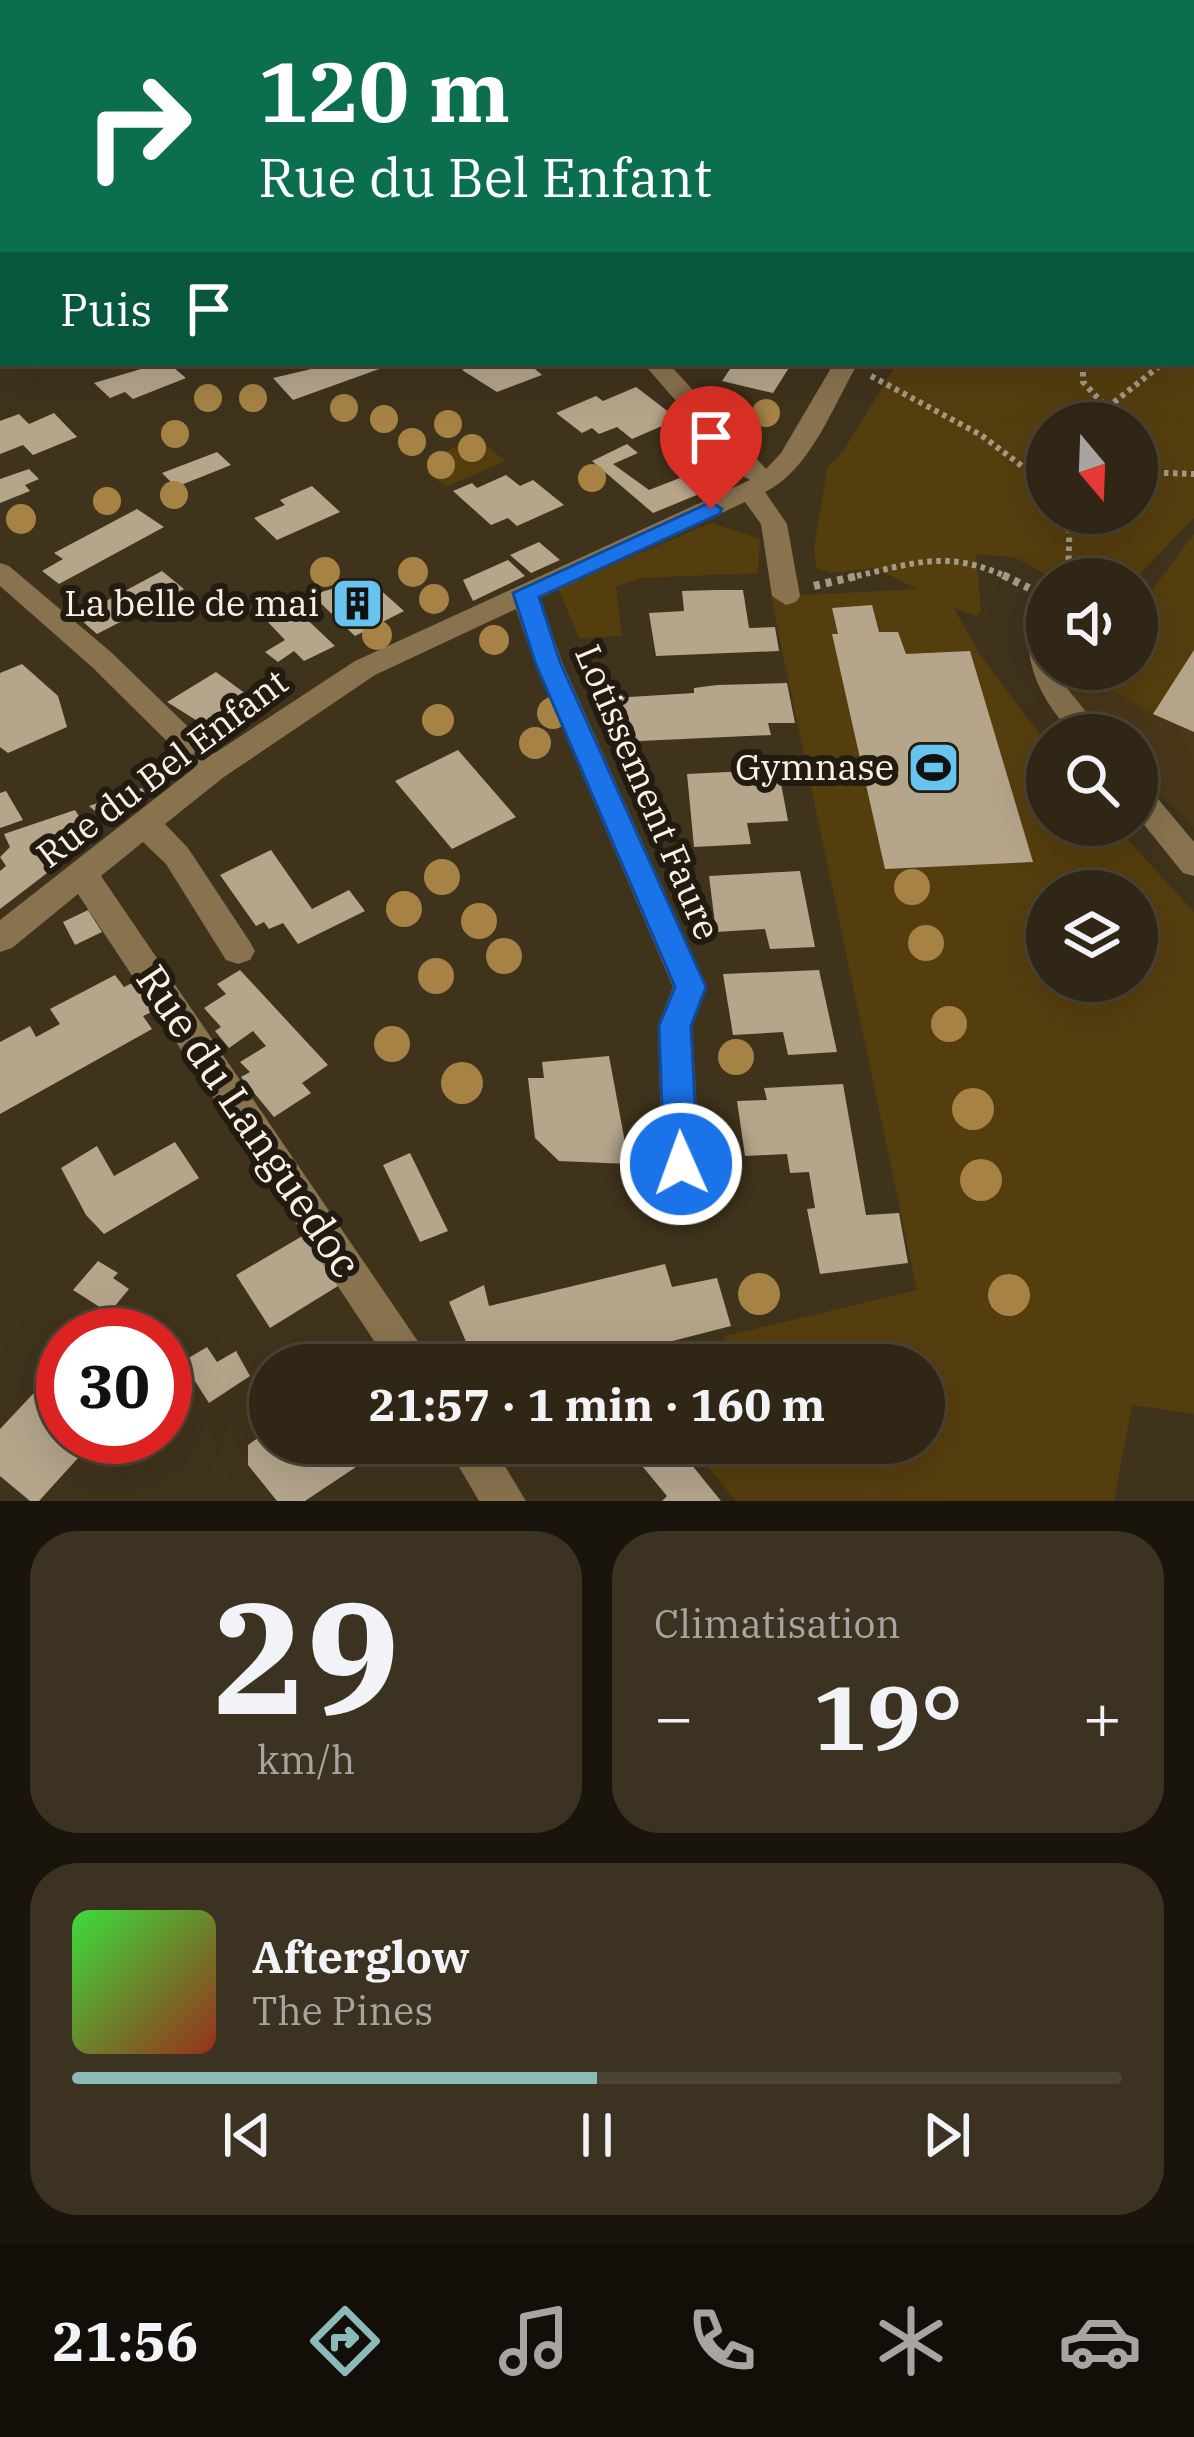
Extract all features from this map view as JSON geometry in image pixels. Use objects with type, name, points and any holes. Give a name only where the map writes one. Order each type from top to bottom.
[{"type":"street","points":[[659,366],[748,469],[776,516],[786,596]]},
{"type":"street","name":"Rue du Bel Enfant","points":[[0,939],[84,877],[213,769],[365,668],[758,486],[791,458],[843,366]]},
{"type":"street","points":[[6,583],[102,660],[213,769]]},
{"type":"street","name":"Lotissement Faure","points":[[525,593],[548,662],[691,987],[675,1026],[681,1164]]},
{"type":"street","points":[[1158,820],[1194,864]]},
{"type":"street","points":[[146,825],[177,856],[238,950]]},
{"type":"street","name":"Rue du Languedoc","points":[[84,877],[401,1344]]},
{"type":"street","points":[[480,1464],[504,1501]]},
{"type":"path","points":[[847,366],[886,381],[982,435],[1026,469]]},
{"type":"path","points":[[1083,366],[1083,382],[1101,402]]},
{"type":"path","points":[[1114,402],[1159,366]]},
{"type":"path","points":[[1158,473],[1194,474]]},
{"type":"path","points":[[838,583],[879,568],[929,560],[975,562],[1026,586]]},
{"type":"shaded area","points":[[895,366],[1194,366],[1194,518],[1155,558],[1026,558],[1026,564],[1014,557],[976,554],[981,611],[976,616],[953,607],[979,653],[1026,716],[1026,846],[1133,846],[1155,870],[1026,870],[1026,1002],[1158,1002],[1158,873],[1194,912],[1194,1414],[1132,1405],[1114,1501],[736,1501],[705,1464],[945,1464],[945,1344],[723,1344],[725,1336],[917,1290],[771,597],[917,589],[875,568],[832,573],[816,568],[814,547],[828,466],[842,453]]},
{"type":"shaded area","points":[[478,439],[505,461],[446,487],[427,473],[441,455]]},
{"type":"shaded area","points":[[711,523],[760,539],[758,573],[640,578],[616,586],[622,636],[579,638],[558,588]]},
{"type":"shaded area","points":[[1194,534],[1194,826],[1158,793],[1158,714],[1086,714],[1069,690],[1158,690],[1158,582]]},
{"type":"shaded area","points":[[1194,534],[1194,650],[1153,714],[1111,690],[1158,690],[1158,582]]},
{"type":"building","points":[[151,366],[172,366],[186,378],[133,399],[125,392],[110,398],[94,383]]},
{"type":"building","points":[[324,366],[382,368],[293,400],[273,378]]},
{"type":"building","points":[[532,366],[542,375],[497,392],[462,370]]},
{"type":"building","points":[[732,366],[790,366],[773,393],[722,381]]},
{"type":"building","points":[[636,387],[678,419],[632,439],[617,427],[599,434],[592,428],[582,433],[556,413],[596,396],[603,401]]},
{"type":"building","points":[[54,413],[77,437],[33,455],[23,445],[0,454],[0,421],[19,414],[29,424]]},
{"type":"building","points":[[627,444],[638,453],[613,464],[649,490],[703,469],[689,458],[711,450],[743,476],[653,513],[592,461]]},
{"type":"building","points":[[217,452],[231,465],[176,487],[162,473]]},
{"type":"building","points":[[29,469],[39,479],[25,485],[30,491],[0,503],[0,479]]},
{"type":"building","points":[[506,475],[520,486],[533,480],[564,505],[517,526],[508,518],[491,525],[453,491],[472,483],[477,488]]},
{"type":"building","points":[[312,486],[340,512],[277,540],[254,518],[285,505],[280,500]]},
{"type":"building","points":[[137,509],[164,527],[59,584],[42,571],[63,559],[54,553]]},
{"type":"building","points":[[539,542],[560,560],[531,573],[510,555]]},
{"type":"building","points":[[508,560],[525,576],[473,601],[463,580]]},
{"type":"building","points":[[162,571],[184,589],[97,634],[81,620],[80,615]]},
{"type":"building","name":"La belle de mai","points":[[367,578],[404,611],[355,636],[312,595]]},
{"type":"building","points":[[743,590],[749,628],[775,627],[779,651],[656,656],[649,613],[684,611],[682,591]]},
{"type":"building","name":"Gymnase","points":[[872,605],[879,632],[898,632],[906,654],[970,651],[1033,862],[885,869],[832,634],[838,634],[832,608]]},
{"type":"building","points":[[294,607],[335,646],[304,661],[294,651],[278,662],[265,652],[285,640],[266,620]]},
{"type":"building","points":[[1194,650],[1194,732],[1153,714]]},
{"type":"building","points":[[22,664],[58,696],[67,727],[8,753],[0,747],[0,673]]},
{"type":"building","points":[[216,672],[264,707],[220,735],[167,702]]},
{"type":"building","points":[[787,683],[795,723],[768,723],[771,735],[618,742],[613,698],[694,693],[694,688],[717,685]]},
{"type":"building","points":[[458,750],[516,817],[452,849],[395,781]]},
{"type":"building","points":[[748,771],[749,780],[780,778],[788,821],[747,823],[751,844],[694,847],[687,774]]},
{"type":"building","points":[[142,788],[147,796],[123,815],[117,811],[105,819],[89,806]]},
{"type":"building","points":[[6,791],[23,820],[0,828],[0,793]]},
{"type":"building","points":[[75,810],[93,838],[0,909],[0,871],[6,866],[0,857],[10,847],[4,834]]},
{"type":"building","points":[[271,850],[312,909],[349,890],[365,911],[298,944],[283,923],[269,929],[264,922],[256,926],[220,875]]},
{"type":"building","points":[[800,871],[815,947],[770,949],[765,929],[716,932],[709,876]]},
{"type":"building","points":[[88,910],[102,932],[75,945],[63,922]]},
{"type":"building","points":[[240,970],[328,1065],[302,1083],[311,1093],[274,1117],[241,1077],[250,1072],[240,1062],[266,1046],[253,1031],[229,1048],[215,1031],[221,1027],[204,1008],[226,994],[217,984]]},
{"type":"building","points":[[819,970],[837,1052],[788,1055],[783,1032],[733,1035],[723,974]]},
{"type":"building","points":[[115,975],[124,987],[134,982],[154,1011],[143,1016],[152,1029],[0,1114],[0,1042],[30,1026],[36,1037],[60,1024],[50,1009]]},
{"type":"building","points":[[609,1056],[629,1164],[559,1161],[535,1138],[528,1078],[544,1078],[542,1062]]},
{"type":"building","points":[[843,1084],[866,1215],[899,1213],[908,1263],[820,1274],[807,1209],[815,1208],[809,1172],[790,1173],[787,1154],[745,1156],[737,1101],[767,1100],[764,1088]]},
{"type":"building","points":[[175,1142],[199,1178],[104,1234],[86,1215],[61,1168],[97,1146],[114,1176]]},
{"type":"building","points":[[410,1153],[448,1231],[420,1242],[383,1165]]},
{"type":"building","points":[[304,1235],[338,1286],[270,1328],[236,1275]]},
{"type":"building","points":[[98,1261],[118,1273],[113,1278],[129,1289],[113,1308],[101,1308],[73,1290]]},
{"type":"building","points":[[665,1264],[672,1287],[717,1278],[731,1326],[661,1344],[467,1344],[449,1302],[484,1285],[489,1306]]},
{"type":"building","points":[[207,1347],[217,1362],[236,1351],[249,1377],[209,1403],[192,1379],[192,1356]]},
{"type":"building","points":[[36,1391],[36,1464],[73,1464],[39,1501],[30,1501],[0,1476],[0,1429]]},
{"type":"building","points":[[248,1445],[249,1464],[360,1464],[305,1501],[277,1501],[248,1465]]},
{"type":"building","points":[[640,1464],[691,1464],[721,1501],[662,1501],[667,1496]]},
{"type":"place","name":"La belle de mai","points":[[358,603]]},
{"type":"place","name":"Gymnase","points":[[933,767]]},
{"type":"route","points":[[681,1164],[675,1026],[691,987],[548,662],[525,593],[711,509]]}]
